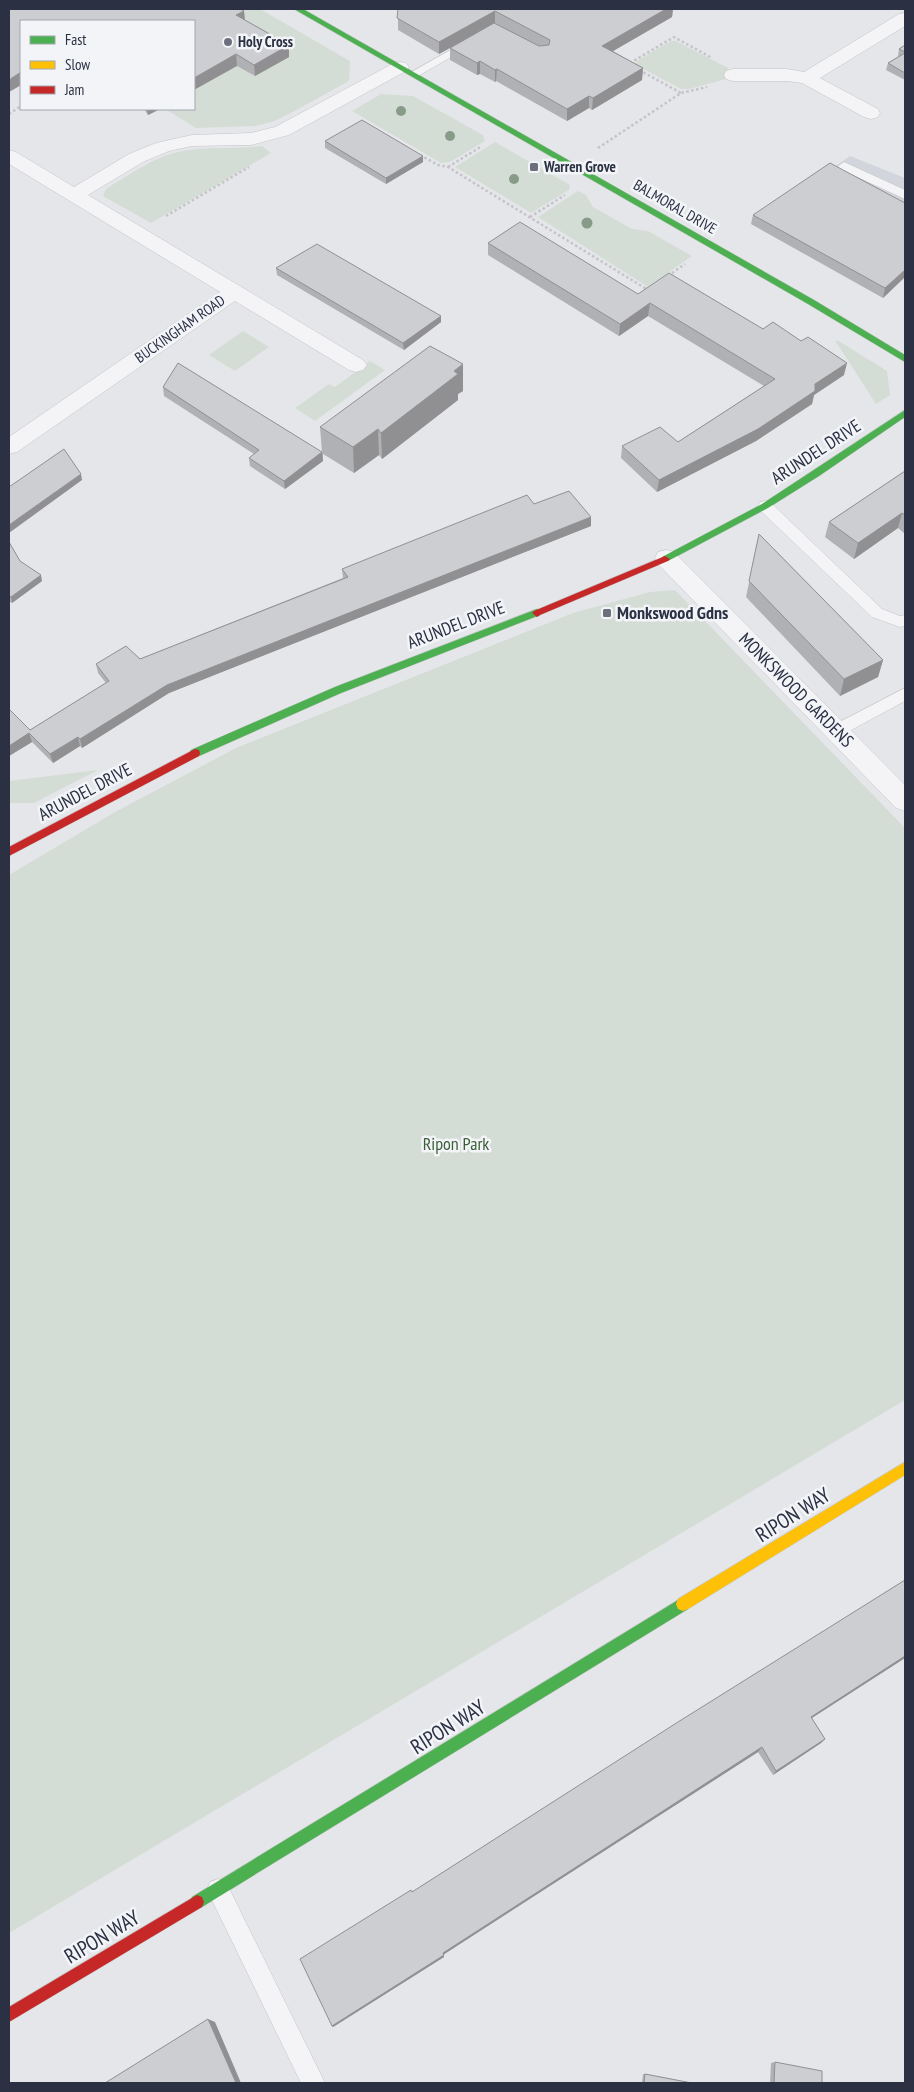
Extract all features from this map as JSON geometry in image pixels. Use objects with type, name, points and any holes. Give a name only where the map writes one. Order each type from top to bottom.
[{"type":"street","name":"BALMORAL DRIVE","points":[[299,9],[594,177],[905,359]]},
{"type":"street","points":[[807,78],[905,18]]},
{"type":"street","points":[[75,195],[149,152],[176,143],[210,139],[242,140],[263,137],[282,131],[407,71]]},
{"type":"street","points":[[734,75],[787,75],[807,78],[871,113]]},
{"type":"street","name":"BUCKINGHAM ROAD","points":[[9,156],[234,292],[9,447]]},
{"type":"street","points":[[234,292],[356,365]]},
{"type":"street","name":"ARUNDEL DRIVE","points":[[9,852],[202,749],[338,690],[546,609],[666,558],[765,506],[816,474],[905,413]]},
{"type":"street","name":"MONKSWOOD GARDENS","points":[[666,558],[905,801]]},
{"type":"street","name":"RIPON WAY","points":[[9,2015],[218,1890],[905,1468]]},
{"type":"lane","points":[[407,71],[478,38]]},
{"type":"lane","points":[[844,166],[905,195]]},
{"type":"lane","points":[[765,506],[877,613],[900,622],[905,620]]},
{"type":"lane","points":[[836,731],[905,694]]},
{"type":"lane","points":[[218,1890],[313,2083]]},
{"type":"path","points":[[572,165],[682,93],[734,81],[733,69],[674,37],[629,64],[682,93]]},
{"type":"path","points":[[9,114],[20,107]]},
{"type":"path","points":[[413,150],[438,165],[448,166],[647,290],[656,285]]},
{"type":"path","points":[[137,233],[256,164]]},
{"type":"path","points":[[530,217],[594,177]]},
{"type":"path","points":[[664,279],[713,246]]},
{"type":"shaded area","points":[[850,156],[905,178],[905,233],[828,172]]},
{"type":"green space","points":[[192,9],[260,9],[350,61],[349,81],[272,122],[255,126],[196,128],[167,110],[195,110],[195,20],[192,20]]},
{"type":"green space","points":[[671,41],[676,41],[728,68],[730,78],[689,89],[681,89],[636,65],[635,62]]},
{"type":"green space","points":[[381,94],[413,96],[483,135],[485,141],[450,162],[441,163],[352,111]]},
{"type":"green space","points":[[495,142],[570,185],[569,190],[531,213],[455,167]]},
{"type":"green space","points":[[262,146],[271,153],[151,223],[103,196],[106,189],[112,185],[157,159],[174,153],[207,148]]},
{"type":"green space","points":[[578,191],[586,195],[593,207],[632,229],[648,231],[692,256],[648,287],[538,217]]},
{"type":"green space","points":[[243,331],[269,347],[235,371],[209,355]]},
{"type":"green space","points":[[837,340],[887,371],[890,395],[876,404],[836,342]]},
{"type":"green space","points":[[370,361],[385,370],[315,421],[295,408],[329,384],[335,387]]},
{"type":"green space","name":"Ripon Park","points":[[675,590],[905,828],[905,1400],[9,1933],[9,875],[115,812],[236,748],[573,613],[650,592]]},
{"type":"green space","points":[[98,770],[34,803],[9,803],[9,781]]},
{"type":"building","points":[[9,9],[240,9],[244,11],[236,15],[289,45],[254,65],[236,54],[195,77],[195,20],[20,20],[20,73],[9,80]]},
{"type":"building","points":[[398,9],[666,9],[602,46],[643,68],[593,98],[589,96],[567,109],[497,69],[495,70],[480,61],[477,63],[450,48],[494,23],[539,46],[549,45],[550,40],[495,11],[439,42],[397,18]]},
{"type":"building","points":[[905,45],[905,52],[899,49]]},
{"type":"building","points":[[905,53],[905,73],[888,63]]},
{"type":"building","points":[[362,120],[423,156],[386,178],[325,141]]},
{"type":"building","points":[[830,163],[905,203],[905,270],[885,288],[753,215]]},
{"type":"building","points":[[520,222],[638,294],[669,273],[763,329],[773,322],[801,341],[808,337],[847,363],[815,384],[815,391],[758,429],[659,480],[622,446],[660,427],[678,442],[775,379],[650,303],[620,324],[488,243]]},
{"type":"building","points":[[317,244],[441,316],[403,343],[276,268]]},
{"type":"building","points":[[430,346],[463,364],[454,371],[458,374],[381,433],[378,429],[353,447],[320,427]]},
{"type":"building","points":[[178,363],[322,452],[284,481],[249,458],[259,450],[163,387]]},
{"type":"building","points":[[64,449],[81,474],[9,525],[9,487]]},
{"type":"building","points":[[905,471],[905,515],[902,513],[858,543],[829,522]]},
{"type":"building","points":[[569,491],[591,517],[167,685],[80,739],[78,737],[50,754],[29,733],[9,746],[9,709],[30,730],[109,681],[96,664],[126,646],[140,659],[348,577],[342,569],[527,495],[534,504]]},
{"type":"building","points":[[759,534],[883,660],[844,679],[749,581]]},
{"type":"building","points":[[9,542],[20,561],[41,575],[11,597],[9,596]]},
{"type":"building","points":[[905,1580],[905,1656],[811,1717],[825,1739],[776,1771],[762,1747],[332,2026],[300,1959],[411,1890],[412,1892]]},
{"type":"building","points":[[208,2019],[236,2083],[105,2083]]},
{"type":"building","points":[[775,2062],[822,2071],[822,2083],[774,2083]]},
{"type":"building","points":[[645,2074],[692,2083],[644,2083]]},
{"type":"traffic: fast","points":[[298,9],[811,302],[905,359]]},
{"type":"traffic: fast","points":[[665,559],[765,506],[816,474],[905,413]]},
{"type":"traffic: fast","points":[[195,753],[338,690],[537,613]]},
{"type":"traffic: fast","points":[[197,1902],[683,1604]]},
{"type":"traffic: slow","points":[[683,1604],[905,1468]]},
{"type":"traffic: jam","points":[[537,613],[665,559]]},
{"type":"traffic: jam","points":[[9,852],[195,753]]},
{"type":"traffic: jam","points":[[9,2015],[197,1902]]},
{"type":"place","name":"Holy Cross","points":[[228,42]]},
{"type":"place","name":"Warren Grove","points":[[534,167]]},
{"type":"place","name":"Monkswood Gdns","points":[[607,613]]}]
